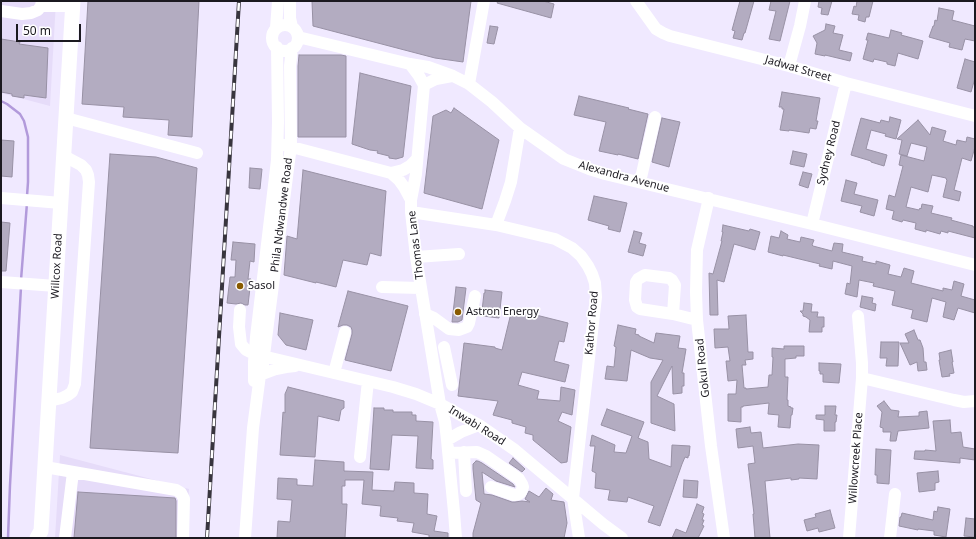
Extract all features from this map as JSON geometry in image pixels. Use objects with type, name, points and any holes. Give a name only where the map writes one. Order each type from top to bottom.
[{"type":"main road","name":"Willcox Road","points":[[41,536],[73,4]]},
{"type":"street","points":[[276,28],[285,25],[294,37],[285,50],[280,50],[272,40],[272,35],[276,28],[278,1]]},
{"type":"street","name":"Phila Ndwandwe Road","points":[[253,428],[263,364],[259,355],[291,146],[290,66],[294,37],[290,18],[290,1]]},
{"type":"street","points":[[469,84],[484,1]]},
{"type":"street","name":"Jadwat Street","points":[[636,1],[656,29],[670,36],[975,116]]},
{"type":"street","points":[[789,66],[805,1]]},
{"type":"street","points":[[1,11],[22,14],[31,13],[38,10],[41,4],[73,4]]},
{"type":"street","name":"Alexandra Avenue","points":[[294,37],[428,67],[454,76],[469,84],[492,102],[520,128],[564,159],[605,174],[709,198],[975,265]]},
{"type":"street","name":"Phila Ndwandwe Road","points":[[245,538],[259,355],[278,144],[277,47]]},
{"type":"street","points":[[410,64],[424,85],[442,77],[454,76]]},
{"type":"street","name":"Sydney Road","points":[[812,224],[846,83]]},
{"type":"street","name":"Thomas Lane","points":[[424,85],[416,174],[411,206],[416,257],[448,446],[456,538]]},
{"type":"street","points":[[640,182],[655,117]]},
{"type":"street","points":[[66,118],[197,153]]},
{"type":"street","points":[[496,225],[511,182],[520,128]]},
{"type":"street","points":[[278,144],[291,146],[391,173],[404,187],[411,206]]},
{"type":"street","points":[[49,401],[68,395],[72,392],[75,384],[89,182],[86,170],[81,165],[64,156]]},
{"type":"street","points":[[391,173],[403,170],[417,159]]},
{"type":"street","points":[[1,198],[61,203]]},
{"type":"street","name":"Gokul Road","points":[[709,198],[697,250],[697,320],[711,446],[724,538]]},
{"type":"street","name":"Kathor Road","points":[[411,206],[555,239],[572,248],[581,256],[588,266],[595,283],[596,291],[573,498],[578,534]]},
{"type":"street","points":[[416,257],[459,254]]},
{"type":"street","points":[[6,283],[56,286]]},
{"type":"street","points":[[382,288],[421,288]]},
{"type":"street","points":[[425,314],[434,318],[449,329],[460,330],[469,322],[475,296]]},
{"type":"street","points":[[240,310],[239,327],[241,344],[246,350],[259,355]]},
{"type":"street","points":[[673,314],[697,320]]},
{"type":"street","name":"Willowcreek Place","points":[[849,538],[862,378],[858,316]]},
{"type":"street","points":[[334,373],[345,332]]},
{"type":"street","points":[[432,356],[445,351],[452,384]]},
{"type":"street","name":"Inwabi Road","points":[[259,355],[368,381],[416,394],[440,404],[479,425],[515,450],[588,512],[622,538]]},
{"type":"street","name":"Inwabi Road","points":[[260,376],[286,366],[304,366]]},
{"type":"street","points":[[862,378],[954,400],[964,402],[975,401]]},
{"type":"street","points":[[360,458],[368,381]]},
{"type":"street","points":[[479,425],[461,432],[448,446],[464,452],[477,452],[486,456],[519,479],[523,487],[519,494],[514,495],[491,487]]},
{"type":"street","points":[[464,452],[466,490]]},
{"type":"street","points":[[45,467],[176,490],[184,499],[184,538]]},
{"type":"street","points":[[65,538],[74,472]]},
{"type":"street","points":[[890,538],[895,494]]},
{"type":"street","points":[[578,534],[588,512]]},
{"type":"shaded area","points":[[1,1],[56,1],[50,106],[1,93]]},
{"type":"shaded area","points":[[60,455],[189,489],[185,538],[55,538]]},
{"type":"building","points":[[88,1],[199,1],[192,137],[168,135],[169,120],[123,117],[124,107],[82,104]]},
{"type":"building","points":[[312,1],[471,1],[463,62],[435,58],[313,26]]},
{"type":"building","points":[[498,1],[543,1],[554,4],[551,18],[497,3]]},
{"type":"building","points":[[740,1],[754,1],[742,40],[733,38],[735,31],[732,30]]},
{"type":"building","points":[[771,1],[790,1],[780,41],[769,39],[776,11],[769,10]]},
{"type":"building","points":[[819,1],[832,1],[828,15],[821,14],[822,8],[818,7]]},
{"type":"building","points":[[857,1],[873,1],[869,17],[866,17],[865,22],[858,20],[859,15],[852,14],[854,6],[856,7]]},
{"type":"building","points":[[939,8],[954,11],[952,20],[975,26],[975,41],[965,39],[962,50],[949,47],[950,43],[929,37],[935,20],[937,21]]},
{"type":"building","points":[[826,24],[835,26],[833,33],[843,35],[839,50],[852,53],[850,61],[815,54],[817,43],[813,36],[825,30]]},
{"type":"building","points":[[490,26],[498,27],[494,44],[487,43]]},
{"type":"building","points":[[891,30],[902,33],[901,35],[923,41],[918,59],[898,53],[895,66],[887,64],[887,62],[874,59],[873,62],[863,59],[868,40],[866,40],[868,33],[889,38]]},
{"type":"building","points":[[1,39],[20,42],[19,44],[48,48],[46,98],[24,95],[24,98],[1,92]]},
{"type":"building","points":[[299,55],[346,56],[346,137],[298,137]]},
{"type":"building","points":[[965,59],[975,62],[975,78],[971,92],[957,88]]},
{"type":"building","points":[[360,73],[411,86],[403,157],[396,159],[389,158],[389,156],[377,153],[378,151],[352,144]]},
{"type":"building","points":[[782,92],[820,98],[816,129],[810,128],[809,133],[780,130],[784,109],[779,107]]},
{"type":"building","points":[[579,96],[648,114],[638,159],[599,151],[606,122],[574,115]]},
{"type":"building","points":[[454,108],[499,140],[482,209],[424,193],[433,116],[446,110],[451,113]]},
{"type":"building","points":[[890,117],[901,120],[896,139],[885,136],[886,134],[871,130],[866,149],[887,155],[884,166],[851,155],[861,118],[880,123],[881,120],[889,122]]},
{"type":"building","points":[[662,118],[680,122],[669,167],[652,162]]},
{"type":"building","points":[[918,120],[930,135],[932,127],[946,131],[943,141],[956,145],[957,140],[966,142],[967,137],[975,139],[975,147],[971,161],[962,158],[954,190],[961,192],[959,201],[943,197],[947,180],[946,178],[932,175],[928,192],[911,187],[906,207],[919,210],[920,208],[921,209],[922,204],[933,206],[931,213],[952,218],[951,220],[975,227],[975,238],[948,231],[948,233],[941,231],[940,234],[915,229],[916,223],[903,220],[902,222],[892,219],[894,211],[886,209],[889,195],[895,197],[903,166],[899,165],[901,155],[924,161],[927,147],[911,143],[907,156],[899,154],[902,140],[897,139]]},
{"type":"building","points":[[1,140],[14,141],[12,177],[1,176]]},
{"type":"building","points":[[793,151],[807,154],[804,167],[790,164]]},
{"type":"building","points":[[110,154],[156,157],[197,168],[178,453],[90,448]]},
{"type":"building","points":[[250,168],[262,169],[260,189],[249,188]]},
{"type":"building","points":[[303,170],[386,191],[381,256],[370,253],[367,265],[343,260],[336,287],[284,275],[287,236],[297,239]]},
{"type":"building","points":[[803,172],[812,174],[808,188],[799,185]]},
{"type":"building","points":[[846,180],[857,183],[854,194],[878,200],[874,216],[860,212],[862,206],[841,201]]},
{"type":"building","points":[[594,196],[627,203],[620,232],[608,229],[609,226],[588,220]]},
{"type":"building","points":[[1,222],[10,223],[6,271],[1,271]]},
{"type":"building","points":[[723,225],[760,232],[755,250],[734,244],[724,282],[717,280],[718,315],[710,315],[709,273],[713,274],[722,241]]},
{"type":"building","points":[[634,231],[642,233],[639,243],[646,245],[643,256],[628,252]]},
{"type":"building","points":[[781,231],[788,235],[787,239],[800,242],[801,237],[814,240],[813,246],[832,251],[834,243],[843,244],[842,252],[863,257],[862,261],[876,264],[876,261],[890,265],[888,274],[901,277],[904,268],[914,271],[911,283],[943,291],[943,288],[952,290],[954,281],[964,284],[961,296],[975,300],[975,313],[958,308],[954,320],[943,317],[946,302],[932,298],[927,322],[911,318],[913,310],[892,305],[895,291],[873,286],[874,283],[859,280],[857,297],[845,294],[847,283],[850,284],[852,266],[833,261],[832,269],[819,266],[820,264],[768,252],[771,236],[779,238]]},
{"type":"building","points":[[233,242],[255,244],[254,262],[250,261],[248,279],[251,279],[248,305],[241,303],[227,303],[230,277],[235,277],[236,260],[231,260]]},
{"type":"building","points":[[456,287],[466,288],[462,320],[452,322]]},
{"type":"building","points":[[485,290],[502,292],[499,318],[483,316],[482,311]]},
{"type":"building","points":[[348,291],[408,306],[391,371],[345,360],[352,330],[351,327],[347,325],[338,327]]},
{"type":"building","points":[[862,296],[873,298],[872,303],[876,304],[875,311],[860,307]]},
{"type":"building","points":[[804,303],[812,304],[811,312],[818,312],[817,317],[824,317],[824,327],[822,327],[822,332],[809,332],[810,320],[803,316],[800,311],[803,311]]},
{"type":"building","points":[[512,309],[568,323],[564,342],[559,341],[554,361],[569,365],[565,382],[522,372],[518,385],[539,391],[537,399],[560,401],[561,387],[575,390],[572,415],[562,412],[558,421],[571,427],[567,462],[561,463],[533,440],[533,435],[525,433],[526,427],[512,423],[512,420],[493,415],[498,401],[458,396],[464,343],[495,347],[502,350]]},
{"type":"building","points":[[280,313],[313,320],[306,350],[286,345],[278,335]]},
{"type":"building","points":[[746,315],[748,352],[753,352],[753,359],[745,360],[746,365],[742,365],[744,388],[768,387],[769,375],[772,375],[772,348],[784,349],[784,346],[804,346],[804,356],[796,356],[796,358],[785,359],[785,377],[788,377],[787,400],[788,406],[793,408],[790,428],[778,427],[779,415],[768,414],[769,403],[743,406],[741,407],[741,422],[728,421],[728,394],[736,394],[737,380],[728,381],[726,361],[730,361],[728,347],[715,348],[714,329],[729,329],[728,316]]},
{"type":"building","points":[[618,325],[636,329],[635,334],[654,343],[656,333],[680,336],[678,348],[686,349],[682,373],[684,373],[684,386],[682,386],[682,393],[673,394],[672,366],[657,396],[674,404],[675,431],[651,423],[651,382],[663,360],[650,358],[631,350],[627,381],[605,379],[607,366],[614,367],[616,347],[614,346]]},
{"type":"building","points":[[914,330],[923,348],[924,362],[926,362],[927,370],[918,371],[917,362],[910,365],[900,343],[909,343],[905,334]]},
{"type":"building","points":[[881,342],[899,342],[898,366],[886,366],[887,358],[880,358]]},
{"type":"building","points":[[951,350],[954,373],[949,374],[950,376],[942,377],[939,353]]},
{"type":"building","points":[[819,363],[841,364],[839,383],[823,382],[823,374],[820,374],[819,371]]},
{"type":"building","points":[[288,387],[344,401],[344,408],[341,410],[339,421],[318,416],[315,457],[280,455],[283,412],[285,413],[285,394]]},
{"type":"building","points":[[884,401],[891,410],[899,411],[898,417],[919,416],[919,412],[927,411],[929,428],[898,431],[896,441],[890,441],[891,432],[883,432],[883,428],[880,427],[882,412],[877,406]]},
{"type":"building","points":[[825,406],[836,406],[835,415],[837,415],[835,431],[824,431],[824,420],[816,419],[816,415],[825,415]]},
{"type":"building","points":[[374,408],[384,408],[384,410],[393,410],[393,412],[412,412],[412,415],[416,415],[416,421],[433,422],[431,459],[433,460],[433,469],[416,468],[418,436],[392,435],[389,470],[370,469]]},
{"type":"building","points":[[607,409],[644,422],[638,438],[648,442],[649,459],[671,467],[672,445],[690,446],[689,456],[688,458],[685,457],[682,464],[660,526],[648,522],[654,506],[628,497],[627,502],[608,500],[610,490],[595,488],[596,473],[592,471],[595,446],[590,446],[592,435],[615,445],[614,452],[626,453],[632,436],[601,425]]},
{"type":"building","points":[[950,420],[951,433],[961,432],[963,447],[975,449],[975,460],[960,458],[960,463],[914,459],[915,451],[936,451],[933,421]]},
{"type":"building","points":[[750,427],[751,433],[761,432],[763,448],[798,444],[819,445],[817,479],[799,478],[791,480],[791,478],[765,481],[770,538],[755,538],[754,514],[748,464],[755,463],[753,446],[738,448],[736,429]]},
{"type":"building","points":[[876,449],[891,450],[889,484],[877,483],[877,475],[875,475]]},
{"type":"building","points":[[513,458],[525,469],[522,472],[509,463]]},
{"type":"building","points":[[315,460],[344,462],[344,471],[373,472],[372,490],[394,491],[395,482],[414,483],[414,493],[428,494],[427,514],[437,516],[434,531],[448,533],[448,538],[429,538],[429,535],[412,532],[414,523],[397,521],[398,518],[380,516],[381,506],[362,504],[364,480],[345,480],[345,486],[342,486],[342,504],[347,504],[345,538],[277,538],[278,521],[290,522],[292,500],[277,499],[278,478],[297,479],[297,485],[313,486]]},
{"type":"building","points":[[476,461],[482,463],[513,484],[515,487],[496,481],[482,472],[484,494],[492,495],[512,502],[530,502],[525,499],[529,491],[539,497],[546,488],[553,494],[551,500],[564,502],[567,523],[564,538],[473,538],[481,503],[476,500],[473,464]]},
{"type":"building","points":[[938,471],[939,482],[935,483],[935,490],[919,492],[917,473]]},
{"type":"building","points":[[684,480],[698,481],[697,498],[683,497]]},
{"type":"building","points":[[78,492],[175,498],[176,538],[74,538]]},
{"type":"building","points":[[697,504],[704,507],[702,520],[704,520],[702,525],[704,526],[698,538],[672,538],[676,529],[686,533]]},
{"type":"building","points":[[938,507],[950,509],[946,537],[934,535],[934,531],[918,530],[899,526],[902,513],[933,520],[934,511],[937,512]]},
{"type":"building","points":[[830,510],[835,528],[819,532],[818,528],[807,531],[804,520],[816,517],[815,514]]},
{"type":"building","points":[[966,518],[975,519],[975,537],[964,536]]},
{"type":"waterway","points":[[1,101],[20,114],[24,121],[28,137],[27,196]]},
{"type":"waterway","points":[[21,280],[27,203]]},
{"type":"waterway","points":[[8,538],[21,287]]},
{"type":"railway","points":[[207,538],[239,1]]},
{"type":"place","name":"Sasol","points":[[240,286]]},
{"type":"place","name":"Astron Energy","points":[[458,312]]}]
